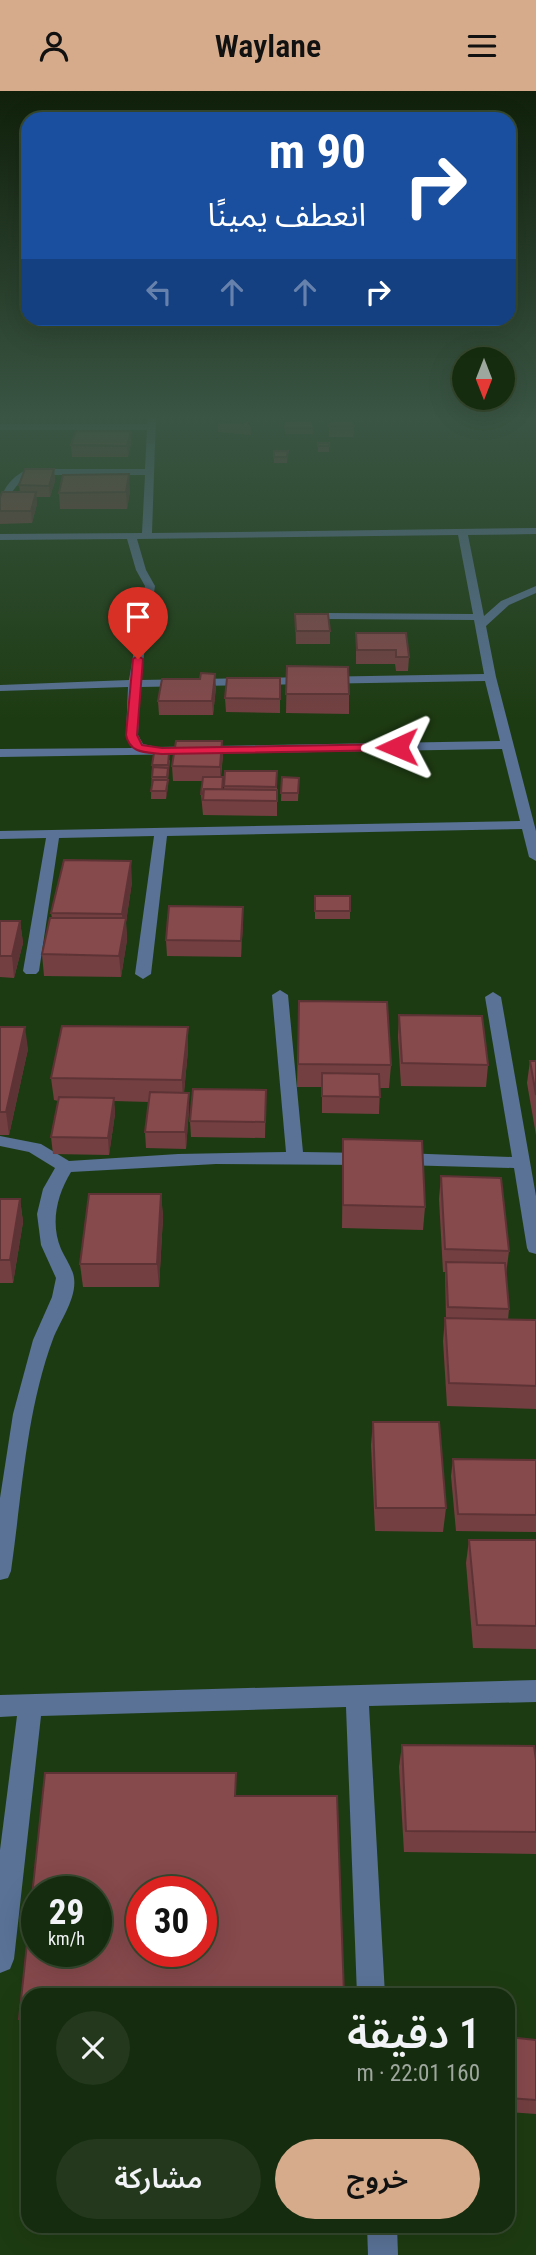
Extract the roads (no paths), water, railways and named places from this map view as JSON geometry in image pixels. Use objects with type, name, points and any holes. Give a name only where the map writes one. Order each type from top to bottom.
[{"type":"street","points":[[148,537],[149,517]]},
{"type":"street","points":[[462,531],[490,677],[536,857]]},
{"type":"street","points":[[0,537],[536,531]]},
{"type":"street","points":[[131,537],[149,586],[134,684],[134,743],[139,748],[152,751]]},
{"type":"street","points":[[326,616],[480,621],[505,603],[536,589]]},
{"type":"street","points":[[0,688],[490,677]]},
{"type":"street","points":[[0,753],[507,745]]},
{"type":"street","points":[[0,835],[527,825]]},
{"type":"street","points":[[143,974],[161,832]]},
{"type":"street","points":[[31,971],[53,834]]},
{"type":"street","points":[[280,995],[295,1157]]},
{"type":"street","points":[[493,997],[536,1248]]},
{"type":"street","points":[[0,1141],[34,1146],[47,1152],[65,1167],[143,1159],[295,1157],[520,1163]]},
{"type":"street","points":[[0,1571],[23,1414],[43,1340],[62,1297],[65,1278],[50,1245],[46,1214],[52,1189],[65,1167]]},
{"type":"street","points":[[0,1706],[536,1691]]},
{"type":"street","points":[[357,1696],[371,1988]]},
{"type":"street","points":[[0,1959],[30,1705]]},
{"type":"street","points":[[382,2233],[383,2255]]}]
